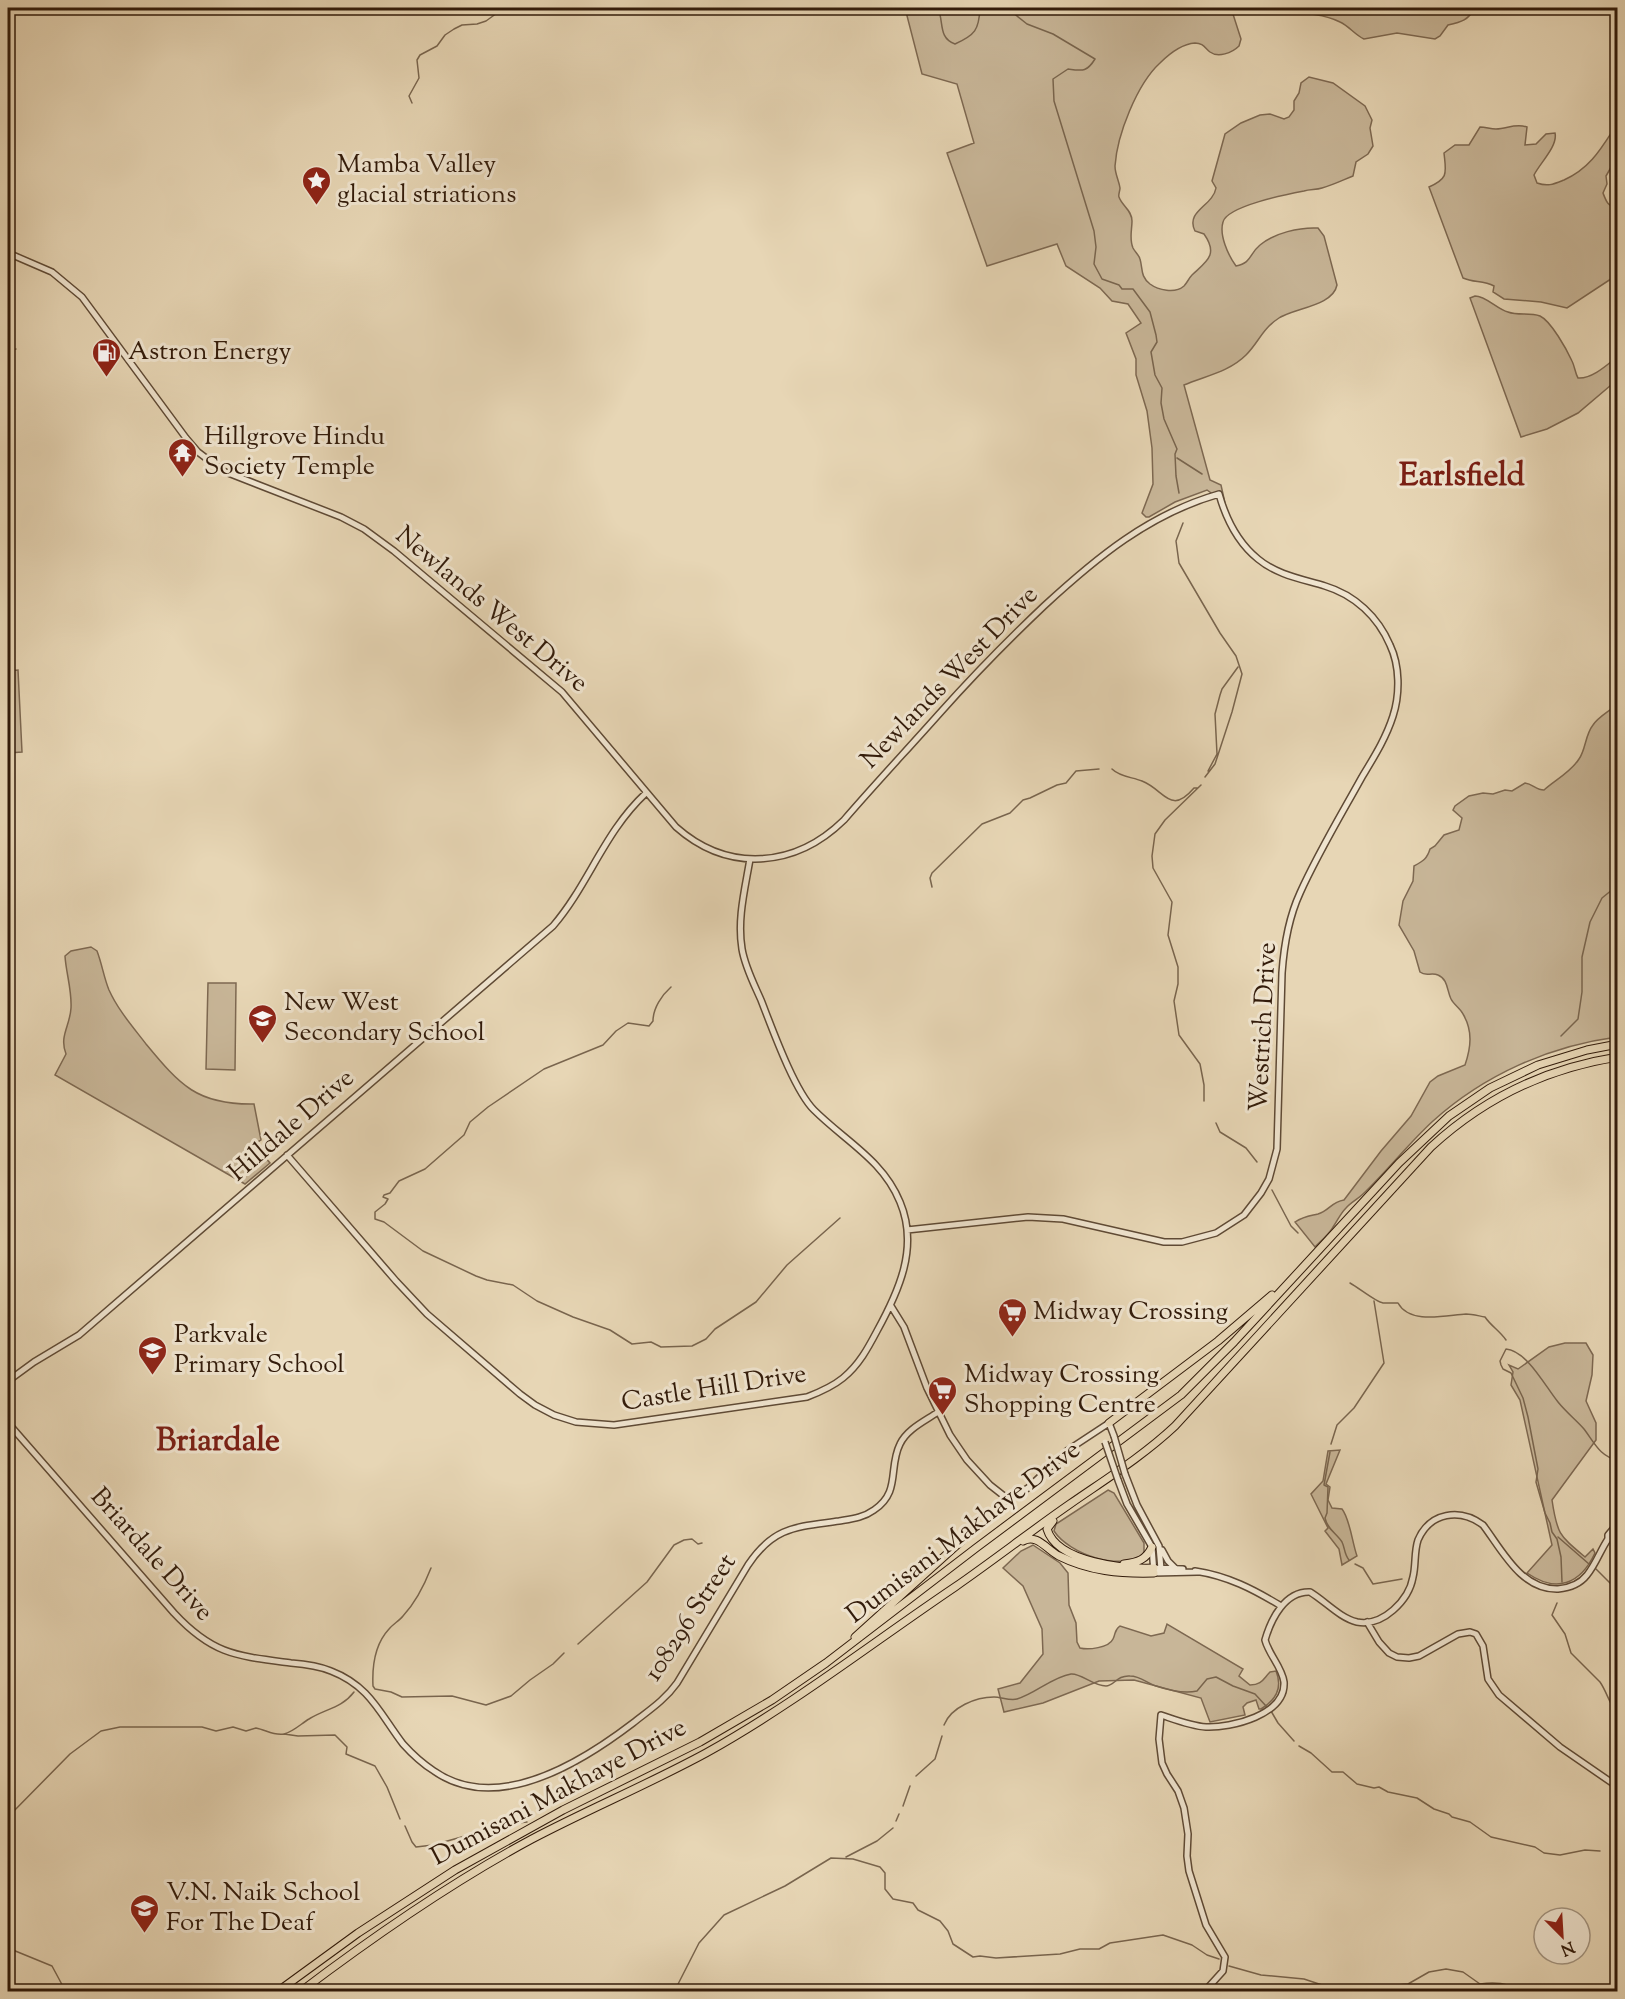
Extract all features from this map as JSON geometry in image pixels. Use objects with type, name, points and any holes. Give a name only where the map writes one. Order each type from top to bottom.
[{"type":"main road","name":"Dumisani Makhaye Drive","points":[[277,1992],[358,1933],[455,1870],[546,1819],[700,1742],[758,1709],[826,1663],[1181,1395],[1211,1366],[1406,1155],[1432,1130],[1464,1105],[1505,1080],[1538,1065],[1587,1050],[1617,1044]]},
{"type":"main road","name":"Dumisani Makhaye Drive","points":[[300,1992],[390,1925],[492,1862],[531,1840],[704,1754],[759,1722],[816,1685],[1015,1545],[1145,1451],[1175,1426],[1431,1147],[1451,1129],[1493,1101],[1534,1080],[1579,1065],[1617,1057]]},
{"type":"main road","points":[[1109,1423],[1218,1341],[1298,1274]]},
{"type":"main road","points":[[1104,1480],[1052,1522],[1047,1529],[1051,1537],[1076,1555],[1092,1562],[1157,1571]]},
{"type":"main road","points":[[826,1663],[1009,1498]]},
{"type":"main road","points":[[1015,1545],[1031,1538],[1062,1558],[1098,1570],[1157,1571]]},
{"type":"main road","points":[[1113,1566],[1142,1560],[1156,1546]]},
{"type":"street","name":"Newlands West Drive","points":[[8,253],[52,272],[82,297],[198,452],[214,465],[235,477],[341,517],[364,529],[394,551],[562,692],[667,819],[686,836],[722,854],[750,859],[788,855],[827,836],[997,650],[1083,570],[1118,543],[1166,513],[1219,494]]},
{"type":"street","name":"Westrich Drive","points":[[907,1230],[1028,1217],[1088,1224],[1164,1242],[1182,1242],[1216,1233],[1236,1221],[1252,1207],[1269,1179],[1277,1149],[1282,973],[1290,921],[1299,894],[1388,730],[1396,706],[1398,680],[1393,651],[1386,634],[1373,616],[1340,591],[1280,572],[1258,559],[1237,537],[1224,512],[1219,494]]},
{"type":"street","name":"Hilldale Drive","points":[[8,1381],[34,1362],[79,1335],[552,926],[570,902],[619,822],[646,793]]},
{"type":"street","name":"Castle Hill Drive","points":[[287,1155],[427,1314],[535,1405],[554,1415],[594,1425],[633,1423],[807,1397],[833,1385],[854,1368],[864,1356],[891,1306],[905,1268],[907,1230],[902,1205],[883,1171],[808,1102],[767,1016],[742,949],[741,918],[750,859]]},
{"type":"street","points":[[891,1306],[904,1327],[938,1412],[967,1460],[990,1485],[1004,1496],[1009,1498],[1028,1488],[1068,1450],[1109,1423],[1125,1474],[1156,1546],[1157,1571]]},
{"type":"street","name":"108296 Street","points":[[331,1670],[356,1684],[369,1695],[408,1749],[435,1773],[456,1781],[487,1788],[521,1784],[545,1776],[606,1743],[672,1691],[754,1556],[772,1538],[789,1529],[862,1517],[882,1504],[890,1494],[895,1458],[901,1442],[913,1429],[938,1412]]},
{"type":"street","name":"Briardale Drive","points":[[8,1423],[189,1630],[216,1648],[238,1655],[331,1670]]},
{"type":"street","points":[[1101,1429],[1127,1504],[1156,1546],[1176,1569]]},
{"type":"street","points":[[1204,1992],[1223,1971],[1225,1957],[1206,1925],[1189,1871],[1188,1834],[1184,1808],[1178,1791],[1162,1763],[1159,1739],[1161,1715],[1195,1725],[1214,1726],[1261,1715],[1281,1697],[1284,1681],[1265,1640],[1281,1606],[1296,1594],[1310,1592],[1349,1619],[1367,1622],[1384,1616],[1400,1603],[1411,1586],[1417,1543],[1422,1532],[1428,1524],[1447,1515],[1468,1516],[1483,1525],[1516,1570],[1535,1584],[1547,1588],[1564,1588],[1582,1580],[1593,1567],[1608,1539],[1617,1530]]},
{"type":"street","points":[[1608,1539],[1608,1534],[1617,1523]]},
{"type":"street","points":[[1157,1571],[1176,1569],[1230,1579],[1281,1606]]},
{"type":"street","points":[[1157,1571],[1197,1572]]},
{"type":"street","points":[[1367,1622],[1379,1642],[1389,1653],[1397,1657],[1419,1656],[1458,1634],[1470,1632],[1476,1634],[1484,1646],[1488,1679],[1499,1695],[1560,1747],[1617,1787]]},
{"type":"shaded area","points":[[905,8],[1233,8],[1241,39],[1239,46],[1229,53],[1217,55],[1195,43],[1181,47],[1167,56],[1144,84],[1124,125],[1115,169],[1120,188],[1119,197],[1132,217],[1132,245],[1139,258],[1142,272],[1150,284],[1157,288],[1176,290],[1184,286],[1209,258],[1208,241],[1204,234],[1195,231],[1193,224],[1196,213],[1214,194],[1216,188],[1212,181],[1225,134],[1241,123],[1260,115],[1270,114],[1284,119],[1289,117],[1294,110],[1294,101],[1301,83],[1309,77],[1333,83],[1365,106],[1372,120],[1370,128],[1373,146],[1368,154],[1356,162],[1353,176],[1322,188],[1246,206],[1227,216],[1223,222],[1222,233],[1225,245],[1236,266],[1245,263],[1256,248],[1272,237],[1295,230],[1318,228],[1324,236],[1337,285],[1328,298],[1273,322],[1246,355],[1232,366],[1184,385],[1210,480],[1221,485],[1225,503],[1207,490],[1175,502],[1149,517],[1142,513],[1153,484],[1152,448],[1147,411],[1136,375],[1136,359],[1126,333],[1141,323],[1128,304],[1112,301],[1100,288],[1066,266],[1057,244],[987,266],[947,153],[974,143],[957,84],[922,74]]},
{"type":"shaded area","points":[[1277,8],[1475,8],[1464,20],[1448,25],[1435,39],[1397,33],[1364,39],[1333,19],[1310,14],[1279,12]]},
{"type":"shaded area","points":[[1617,124],[1617,157],[1606,176],[1607,184],[1603,193],[1609,205],[1617,207],[1617,275],[1567,308],[1541,302],[1504,299],[1493,292],[1494,286],[1463,278],[1429,187],[1440,181],[1445,174],[1444,153],[1455,145],[1469,145],[1480,127],[1496,129],[1527,127],[1525,145],[1536,144],[1546,134],[1555,133],[1551,149],[1534,175],[1537,183],[1551,184],[1564,180],[1589,163]]},
{"type":"shaded area","points":[[1475,296],[1508,312],[1536,315],[1544,319],[1563,343],[1578,378],[1594,374],[1617,357],[1617,380],[1578,413],[1547,429],[1521,437],[1470,298]]},
{"type":"shaded area","points":[[18,670],[22,752],[8,753],[8,671]]},
{"type":"shaded area","points":[[1617,704],[1617,1037],[1567,1047],[1542,1055],[1474,1090],[1433,1121],[1361,1196],[1348,1206],[1315,1247],[1295,1222],[1304,1217],[1322,1213],[1344,1200],[1411,1116],[1430,1082],[1438,1076],[1465,1065],[1467,1058],[1470,1033],[1463,1014],[1451,999],[1441,977],[1420,972],[1414,951],[1399,925],[1403,901],[1413,881],[1414,866],[1428,855],[1430,849],[1444,835],[1459,830],[1462,818],[1453,810],[1469,796],[1483,793],[1493,794],[1505,790],[1512,791],[1525,783],[1544,790],[1563,776],[1579,759],[1593,725]]},
{"type":"shaded area","points":[[91,947],[97,951],[107,985],[117,1004],[169,1071],[191,1090],[204,1096],[218,1101],[254,1104],[261,1140],[255,1146],[270,1163],[245,1184],[55,1075],[66,1054],[64,1036],[71,1008],[65,956],[71,951]]},
{"type":"shaded area","points":[[208,983],[236,983],[235,1070],[206,1069]]},
{"type":"shaded area","points":[[1565,1343],[1586,1343],[1593,1355],[1592,1375],[1586,1401],[1596,1423],[1596,1440],[1552,1500],[1558,1527],[1564,1538],[1585,1557],[1593,1549],[1595,1553],[1589,1564],[1575,1579],[1557,1584],[1548,1583],[1527,1573],[1552,1545],[1520,1400],[1511,1385],[1513,1372],[1509,1365],[1518,1369],[1549,1347]]},
{"type":"shaded area","points":[[1340,1450],[1326,1484],[1330,1487],[1328,1500],[1332,1508],[1342,1509],[1345,1513],[1357,1556],[1342,1565],[1339,1549],[1325,1531],[1328,1528],[1311,1494],[1323,1481],[1328,1451]]},
{"type":"shaded area","points":[[1108,1490],[1114,1493],[1144,1543],[1144,1554],[1134,1559],[1109,1561],[1096,1558],[1071,1547],[1054,1531],[1056,1524]]},
{"type":"shaded area","points":[[1033,1545],[1060,1563],[1068,1573],[1069,1605],[1076,1623],[1077,1642],[1080,1648],[1088,1649],[1111,1642],[1120,1626],[1151,1636],[1164,1633],[1167,1624],[1243,1669],[1239,1676],[1250,1685],[1260,1683],[1270,1672],[1276,1671],[1279,1683],[1274,1698],[1261,1709],[1256,1700],[1247,1703],[1243,1707],[1245,1715],[1210,1722],[1201,1698],[1134,1680],[1099,1681],[1043,1703],[1004,1712],[998,1689],[1020,1683],[1043,1654],[1042,1629],[1023,1586],[1003,1568],[1021,1551]]},
{"type":"waterway","points":[[412,103],[409,96],[419,78],[417,60],[420,55],[437,46],[445,35],[454,29],[462,25],[486,21],[504,8]]},
{"type":"waterway","points":[[518,8],[525,10],[530,8]]},
{"type":"waterway","points":[[542,8],[551,11],[571,8]]},
{"type":"waterway","points":[[938,8],[944,34],[955,44],[975,31],[980,8]]},
{"type":"waterway","points":[[1007,8],[1027,24],[1053,34],[1095,59],[1087,68],[1068,69],[1053,79],[1054,101],[1094,231],[1096,247],[1094,264],[1102,279],[1119,285],[1122,289],[1133,289],[1150,312],[1157,342],[1151,352],[1155,375],[1162,388],[1161,403],[1164,419],[1177,449],[1175,454],[1179,493]]},
{"type":"waterway","points":[[8,351],[16,349]]},
{"type":"waterway","points":[[1177,458],[1202,474]]},
{"type":"waterway","points":[[1183,523],[1176,541],[1179,563],[1236,656],[1242,674],[1215,764],[1205,777]]},
{"type":"waterway","points":[[1208,771],[1217,754],[1215,714],[1220,695],[1238,667]]},
{"type":"waterway","points":[[932,887],[930,878],[932,873],[982,824],[1010,813],[1023,800],[1066,783],[1076,771],[1099,769]]},
{"type":"waterway","points":[[1112,769],[1119,774],[1150,785],[1173,800],[1179,800],[1194,788],[1198,788]]},
{"type":"waterway","points":[[1201,785],[1165,820],[1155,834],[1152,856],[1153,868],[1172,902],[1168,935],[1178,967],[1178,984],[1174,1001],[1179,1035],[1200,1064],[1204,1101]]},
{"type":"waterway","points":[[1561,1036],[1578,1019],[1582,992],[1582,957],[1590,922],[1602,898],[1618,885]]},
{"type":"waterway","points":[[671,987],[659,1002],[649,1026],[628,1023],[616,1031],[603,1045],[544,1069],[488,1107],[470,1122],[464,1135],[425,1169],[399,1181],[390,1193],[384,1195],[383,1197],[388,1199],[375,1212],[375,1219],[384,1222],[423,1251],[476,1276],[513,1285],[537,1301],[610,1330],[632,1344],[651,1342],[661,1347],[692,1346],[706,1339],[715,1329],[756,1302],[787,1265],[840,1218]]},
{"type":"waterway","points":[[1216,1123],[1220,1132],[1246,1148],[1257,1162]]},
{"type":"waterway","points":[[1272,1190],[1291,1226],[1298,1233]]},
{"type":"waterway","points":[[1350,1283],[1380,1302],[1398,1303],[1411,1314],[1429,1317],[1466,1314],[1485,1317],[1506,1340]]},
{"type":"waterway","points":[[1331,1444],[1337,1425],[1354,1408],[1384,1363],[1374,1301]]},
{"type":"waterway","points":[[1562,1582],[1561,1557],[1557,1539],[1552,1532],[1536,1482],[1538,1469],[1523,1398],[1511,1373],[1503,1369],[1500,1361],[1506,1349],[1514,1351],[1528,1362],[1558,1402],[1584,1429],[1598,1448],[1606,1456],[1618,1460]]},
{"type":"waterway","points":[[1330,1452],[1324,1485],[1328,1487],[1325,1518],[1342,1542],[1349,1560]]},
{"type":"waterway","points":[[1558,1537],[1589,1564]]},
{"type":"waterway","points":[[578,1644],[647,1582],[674,1545],[692,1539],[698,1544],[702,1543]]},
{"type":"waterway","points":[[1355,1564],[1363,1568],[1373,1584],[1402,1579]]},
{"type":"waterway","points":[[431,1568],[412,1605],[380,1641],[373,1671],[375,1689],[402,1697],[452,1696],[486,1705],[511,1696],[564,1653]]},
{"type":"waterway","points":[[1596,1569],[1618,1591]]},
{"type":"waterway","points":[[1557,1603],[1552,1615],[1565,1634],[1571,1653],[1600,1682],[1618,1714]]},
{"type":"waterway","points":[[944,1725],[952,1713],[972,1701],[994,1697],[1017,1699],[1057,1678],[1071,1674],[1106,1686],[1122,1677],[1134,1676],[1153,1685],[1187,1692],[1197,1691],[1207,1679],[1216,1677],[1255,1694],[1266,1706]]},
{"type":"waterway","points":[[8,1817],[70,1754],[101,1731],[120,1727],[202,1727],[216,1731],[233,1727],[246,1731],[256,1728],[273,1734],[284,1734],[339,1705],[354,1692]]},
{"type":"waterway","points":[[1271,1711],[1294,1741]]},
{"type":"waterway","points":[[284,1734],[335,1735],[347,1747],[346,1754],[375,1766],[387,1787],[400,1819]]},
{"type":"waterway","points":[[916,1776],[935,1759],[942,1736]]},
{"type":"waterway","points":[[1299,1746],[1311,1753],[1332,1772],[1343,1772],[1357,1784],[1379,1787],[1388,1792],[1417,1798],[1434,1809],[1470,1822],[1491,1837],[1535,1847],[1544,1853],[1560,1855],[1585,1850],[1600,1851]]},
{"type":"waterway","points":[[903,1806],[910,1786]]},
{"type":"waterway","points":[[896,1821],[899,1814]]},
{"type":"waterway","points":[[405,1826],[416,1847],[433,1845],[508,1824],[527,1822]]},
{"type":"waterway","points":[[846,1857],[877,1841],[893,1828]]},
{"type":"waterway","points":[[674,1992],[699,1943],[724,1915],[785,1886],[831,1858],[853,1859],[880,1867],[885,1873],[885,1889],[893,1899],[913,1903],[918,1910],[940,1921],[948,1931],[953,1944],[973,1957],[1060,1954],[1080,1949],[1099,1949],[1110,1943],[1163,1935],[1192,1945],[1207,1955],[1219,1959]]},
{"type":"waterway","points":[[8,1948],[52,1966],[66,1992]]},
{"type":"waterway","points":[[1229,1966],[1261,1975],[1304,1979],[1343,1992]]},
{"type":"waterway","points":[[1359,1992],[1375,1987],[1408,1984],[1429,1972],[1446,1969],[1463,1972],[1480,1984],[1501,1984],[1511,1986],[1520,1992]]},
{"type":"place","name":"Mamba Valley glacial striations","points":[[316,206]]},
{"type":"place","name":"Astron Energy","points":[[107,378]]},
{"type":"place","name":"Hillgrove Hindu Society Temple","points":[[183,478]]},
{"type":"place","name":"New West Secondary School","points":[[263,1044]]},
{"type":"place","name":"Midway Crossing","points":[[1012,1338]]},
{"type":"place","name":"Parkvale Primary School","points":[[153,1376]]},
{"type":"place","name":"Midway Crossing Shopping Centre","points":[[943,1416]]},
{"type":"place","name":"V.N. Naik School For The Deaf","points":[[145,1934]]},
{"type":"district","name":"Earlsfield","points":[[1462,477]]},
{"type":"district","name":"Briardale","points":[[218,1442]]}]
